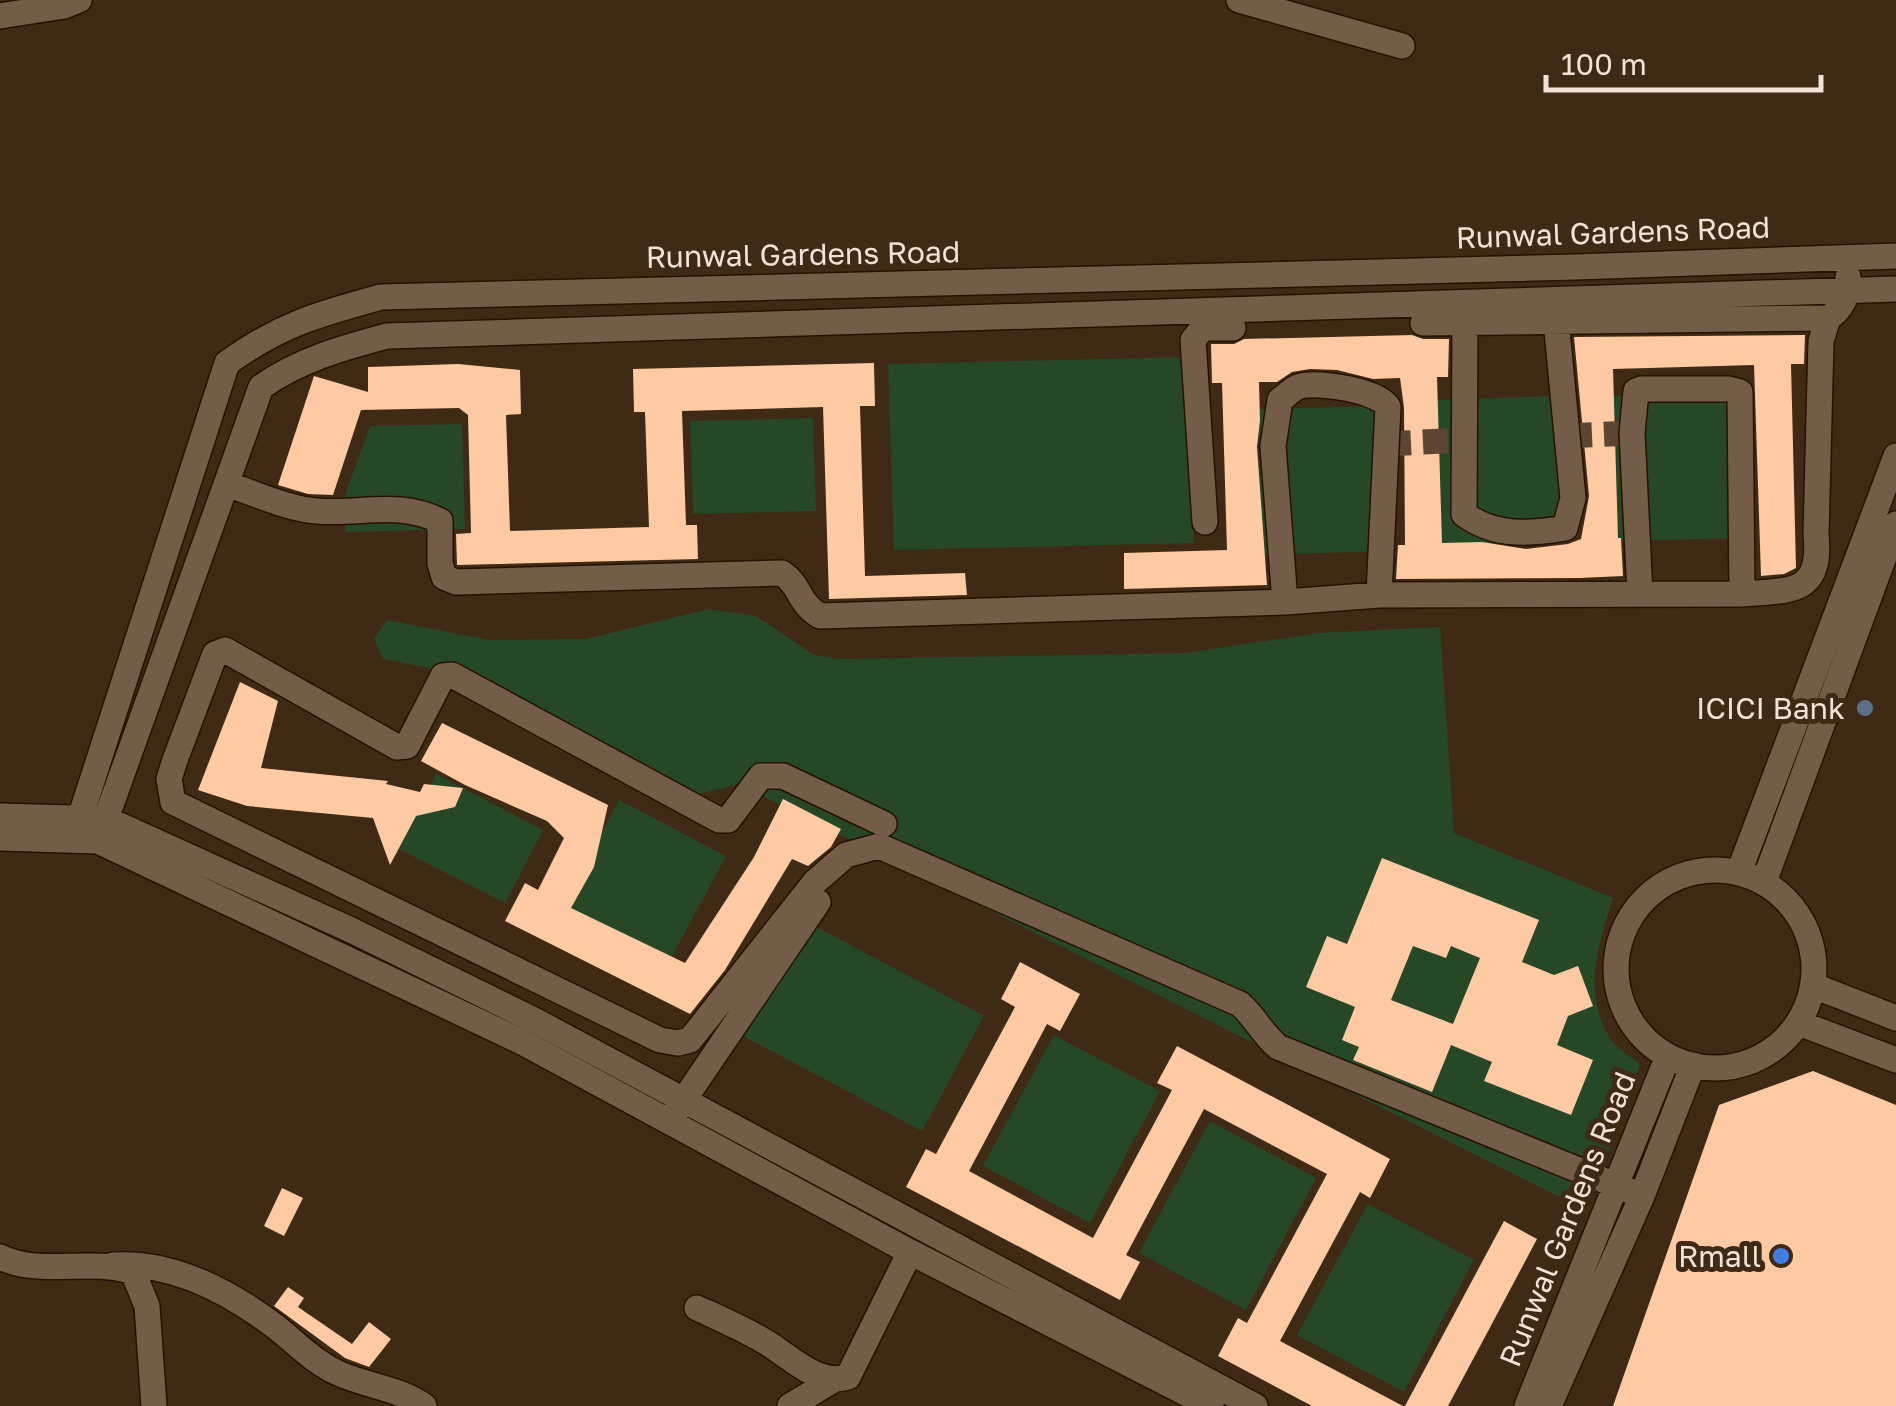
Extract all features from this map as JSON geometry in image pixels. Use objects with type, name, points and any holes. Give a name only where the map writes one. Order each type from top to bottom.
[{"type":"street","points":[[0,16],[79,0]]},
{"type":"street","points":[[1239,0],[1402,46]]},
{"type":"street","name":"Runwal Gardens Road","points":[[90,829],[227,363],[264,336],[314,315],[382,296],[1896,256]]},
{"type":"street","points":[[226,484],[313,511],[386,508],[423,512],[440,521],[440,563],[444,577],[456,582],[782,572],[794,582],[805,607],[820,616],[1286,602],[1380,595],[1742,594],[1804,585],[1815,572],[1821,341],[1835,304],[1835,257]]},
{"type":"street","points":[[1205,522],[1194,340],[1204,328],[1556,320],[1835,304],[1896,289]]},
{"type":"street","points":[[90,829],[261,387],[284,371],[328,352],[387,336],[1835,304]]},
{"type":"street","points":[[1465,322],[1464,514],[1494,530],[1536,533],[1565,528],[1573,498],[1556,320]]},
{"type":"street","points":[[1286,602],[1273,446],[1280,400],[1300,386],[1354,390],[1384,400],[1388,407],[1380,595]]},
{"type":"street","points":[[1640,594],[1632,433],[1636,391],[1696,389],[1740,392],[1742,594]]},
{"type":"street","points":[[1738,872],[1896,456]]},
{"type":"street","points":[[1764,882],[1896,524]]},
{"type":"street","points":[[884,824],[783,776],[769,774],[761,776],[728,820],[720,820],[452,675],[443,676],[407,746],[397,747],[224,650],[214,654],[170,779],[172,802],[660,1040],[678,1043],[690,1040],[814,882],[846,855],[879,846],[1240,1004],[1278,1046],[1642,1196]]},
{"type":"street","points":[[0,816],[90,829],[350,930],[534,1020],[910,1252],[1211,1406]]},
{"type":"street","points":[[0,838],[90,829]]},
{"type":"street","points":[[677,1111],[846,855]]},
{"type":"street","name":"Runwal Gardens Road","points":[[1707,870],[1738,872],[1764,882],[1788,901],[1805,926],[1814,956],[1814,986],[1799,1023],[1779,1045],[1753,1060],[1723,1068],[1693,1065],[1668,1056],[1642,1036],[1625,1010],[1616,980],[1618,948],[1629,918],[1649,894],[1676,878],[1707,870]]},
{"type":"street","points":[[1814,986],[1896,1018]]},
{"type":"street","points":[[1799,1023],[1896,1060]]},
{"type":"street","name":"Runwal Gardens Road","points":[[1526,1406],[1668,1056]]},
{"type":"street","name":"Runwal Gardens Road","points":[[1549,1406],[1642,1196],[1693,1065]]},
{"type":"street","points":[[677,1111],[1255,1406]]},
{"type":"street","points":[[790,1406],[835,1379],[848,1376],[910,1252]]},
{"type":"street","points":[[0,1257],[34,1267],[140,1263],[198,1281],[240,1303],[336,1372],[409,1396],[424,1406]]},
{"type":"street","points":[[113,1265],[132,1272],[147,1306],[154,1406]]},
{"type":"street","points":[[697,1308],[770,1344],[802,1367],[835,1379]]},
{"type":"green space","points":[[1188,357],[1194,543],[894,550],[888,364]]},
{"type":"green space","points":[[1736,393],[1741,538],[1616,541],[1612,396]]},
{"type":"green space","points":[[1556,396],[1560,542],[1436,545],[1431,400]]},
{"type":"green space","points":[[1382,406],[1387,551],[1262,555],[1258,409]]},
{"type":"green space","points":[[813,418],[816,511],[693,514],[690,421]]},
{"type":"green space","points":[[462,424],[465,529],[345,532],[345,495],[370,426]]},
{"type":"green space","points":[[709,609],[756,616],[814,655],[839,659],[1185,653],[1318,633],[1440,627],[1454,833],[1613,898],[1595,968],[1597,1003],[1601,1021],[1613,1042],[1640,1064],[1587,1211],[739,784],[703,793],[677,794],[476,677],[383,659],[374,639],[387,620],[489,640],[585,639]]},
{"type":"green space","points":[[436,774],[543,830],[505,903],[397,848]]},
{"type":"green space","points":[[619,800],[726,856],[655,988],[549,932]]},
{"type":"green space","points":[[779,907],[984,1016],[922,1131],[717,1022]]},
{"type":"green space","points":[[1054,1035],[1160,1091],[1090,1223],[983,1166]]},
{"type":"green space","points":[[1210,1121],[1316,1178],[1246,1310],[1139,1253]]},
{"type":"green space","points":[[1368,1204],[1474,1260],[1404,1392],[1297,1335]]},
{"type":"building","points":[[1412,335],[1449,339],[1448,377],[1437,377],[1442,543],[1482,542],[1526,549],[1581,539],[1589,496],[1574,337],[1805,335],[1804,364],[1791,364],[1796,568],[1784,574],[1761,576],[1754,365],[1613,369],[1618,538],[1623,576],[1580,578],[1396,579],[1398,545],[1405,545],[1404,408],[1400,378],[1373,379],[1337,370],[1310,369],[1292,372],[1277,382],[1259,382],[1257,447],[1267,585],[1124,589],[1124,553],[1227,550],[1222,383],[1212,383],[1211,344],[1234,344],[1244,339]]},
{"type":"building","points":[[874,363],[875,406],[860,406],[865,576],[965,573],[967,595],[829,599],[823,407],[682,411],[686,525],[697,525],[698,559],[457,565],[456,534],[471,533],[468,415],[459,408],[361,410],[333,495],[308,494],[278,485],[314,376],[368,392],[368,367],[458,364],[520,370],[521,414],[506,415],[510,531],[649,527],[645,412],[634,412],[633,369]]},
{"type":"building","points":[[240,682],[278,701],[261,768],[388,781],[386,784],[420,792],[424,784],[463,788],[455,807],[416,816],[390,865],[373,818],[247,806],[198,790]]},
{"type":"building","points":[[442,723],[608,805],[594,867],[571,908],[685,963],[754,857],[783,799],[841,829],[831,847],[808,866],[792,859],[725,970],[690,1014],[505,921],[525,883],[538,890],[564,838],[547,821],[421,761]]},
{"type":"building","points":[[1382,858],[1539,920],[1522,962],[1554,975],[1578,966],[1593,1006],[1568,1016],[1557,1045],[1593,1060],[1571,1115],[1484,1081],[1492,1062],[1451,1045],[1432,1092],[1353,1060],[1359,1047],[1342,1040],[1355,1007],[1306,987],[1327,936],[1347,944]],"holes":[[[1413,946],[1446,958],[1451,946],[1480,958],[1453,1024],[1391,1000]]]},
{"type":"building","points":[[1020,962],[1080,994],[1060,1031],[1047,1024],[969,1171],[1093,1238],[1172,1090],[1157,1083],[1177,1046],[1390,1159],[1370,1198],[1360,1192],[1280,1341],[1403,1406],[1312,1406],[1218,1356],[1238,1318],[1247,1323],[1327,1174],[1204,1109],[1126,1255],[1140,1262],[1120,1300],[906,1187],[926,1149],[936,1154],[1015,1007],[1001,999]]},
{"type":"building","name":"Rmall","points":[[1813,1071],[1896,1105],[1896,1406],[1613,1406],[1719,1105]]},
{"type":"building","points":[[282,1188],[303,1198],[284,1236],[264,1226]]},
{"type":"building","points":[[1504,1221],[1537,1239],[1478,1350],[1448,1406],[1405,1406]]},
{"type":"building","points":[[288,1287],[304,1298],[298,1307],[352,1344],[369,1322],[391,1339],[369,1367],[345,1358],[274,1306]]},
{"type":"tunnel","points":[[1567,436],[1632,433]]},
{"type":"tunnel","points":[[1386,444],[1464,440]]},
{"type":"place","name":"ICICI Bank","points":[[1865,708]]},
{"type":"place","name":"Rmall","points":[[1781,1256]]}]
